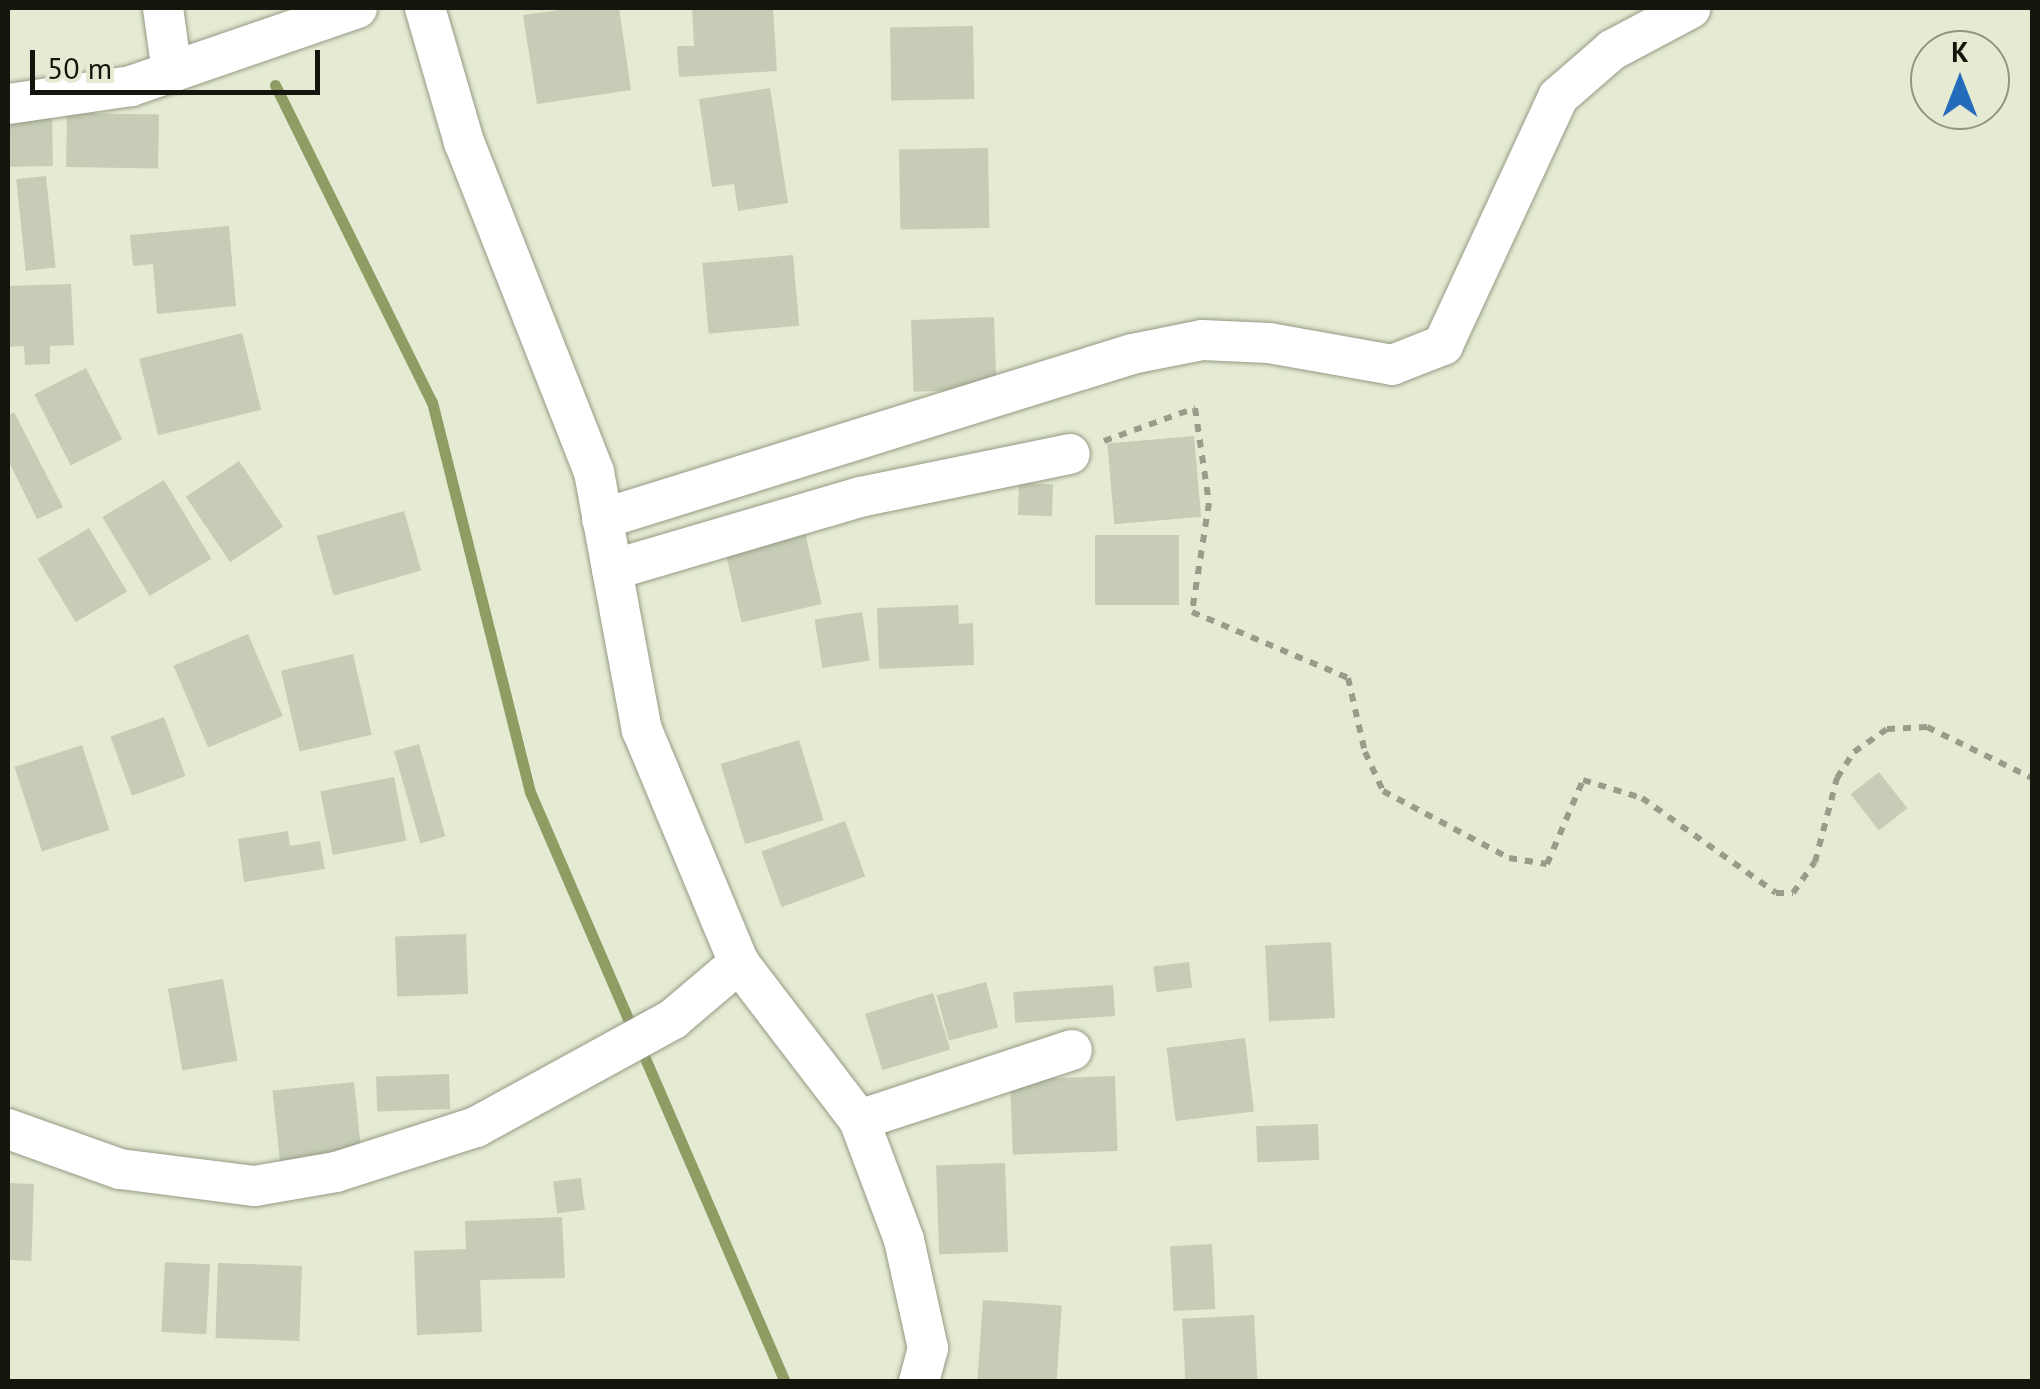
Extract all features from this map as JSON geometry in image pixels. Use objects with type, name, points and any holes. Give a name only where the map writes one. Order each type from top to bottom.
[{"type":"street","points":[[163,8],[172,72]]},
{"type":"street","points":[[8,104],[172,72],[358,8]]},
{"type":"street","points":[[426,8],[464,142],[560,376],[602,520],[642,730],[739,963],[859,1120],[904,1240],[928,1348],[920,1382]]},
{"type":"street","points":[[602,520],[1132,354],[1202,340],[1269,342],[1392,365],[1443,345],[1558,97],[1612,50],[1691,8]]},
{"type":"street","points":[[612,570],[860,497],[1070,454]]},
{"type":"street","points":[[8,1129],[120,1169],[254,1186],[336,1172],[476,1128],[672,1019],[739,963]]},
{"type":"street","points":[[859,1120],[1072,1050]]},
{"type":"path","points":[[1070,454],[1195,408],[1209,503],[1192,612],[1348,678],[1365,752],[1383,790],[1509,858],[1547,864],[1583,780],[1642,798],[1776,893],[1793,893],[1815,862],[1837,778],[1854,752],[1887,728],[1926,726],[2032,778]]},
{"type":"building","points":[[575,8],[619,8],[631,90],[537,104],[523,15]]},
{"type":"building","points":[[692,8],[773,8],[777,71],[679,77],[677,46],[694,46]]},
{"type":"building","points":[[973,26],[974,99],[891,100],[890,27]]},
{"type":"building","points":[[770,88],[788,203],[738,211],[734,184],[712,187],[699,99]]},
{"type":"building","points":[[67,113],[159,115],[158,169],[66,167]]},
{"type":"building","points":[[52,115],[53,166],[9,167],[8,116]]},
{"type":"building","points":[[988,148],[989,228],[900,230],[899,150]]},
{"type":"building","points":[[46,176],[56,267],[26,271],[16,179]]},
{"type":"building","points":[[229,226],[236,306],[157,314],[153,264],[133,266],[130,235]]},
{"type":"building","points":[[793,255],[799,326],[709,334],[702,263]]},
{"type":"building","points":[[71,284],[74,345],[50,346],[50,364],[25,365],[24,346],[8,347],[8,286]]},
{"type":"building","points":[[994,317],[997,389],[914,392],[911,320]]},
{"type":"building","points":[[242,333],[261,410],[158,435],[139,359]]},
{"type":"building","points":[[86,368],[122,439],[71,466],[34,394]]},
{"type":"building","points":[[14,412],[63,507],[37,519],[8,460],[8,416]]},
{"type":"building","points":[[1194,436],[1201,517],[1114,524],[1107,444]]},
{"type":"building","points":[[239,461],[283,526],[230,562],[186,497]]},
{"type":"building","points":[[164,480],[211,559],[150,596],[102,517]]},
{"type":"building","points":[[1019,483],[1053,484],[1052,516],[1018,515]]},
{"type":"building","points":[[404,511],[421,571],[334,596],[317,536]]},
{"type":"building","points":[[89,528],[127,591],[76,622],[38,559]]},
{"type":"building","points":[[804,528],[822,604],[742,622],[724,546]]},
{"type":"building","points":[[1095,535],[1179,535],[1179,605],[1095,605]]},
{"type":"building","points":[[958,605],[959,624],[973,623],[974,665],[879,669],[877,608]]},
{"type":"building","points":[[862,612],[870,660],[822,668],[815,620]]},
{"type":"building","points":[[248,634],[283,716],[208,748],[173,666]]},
{"type":"building","points":[[353,654],[372,735],[300,752],[281,671]]},
{"type":"building","points":[[164,717],[186,776],[132,796],[110,736]]},
{"type":"building","points":[[799,740],[824,820],[745,844],[721,764]]},
{"type":"building","points":[[419,744],[445,836],[420,843],[394,751]]},
{"type":"building","points":[[82,745],[110,830],[42,852],[14,767]]},
{"type":"building","points":[[1879,772],[1907,808],[1879,830],[1851,794]]},
{"type":"building","points":[[394,777],[406,841],[333,855],[320,791]]},
{"type":"building","points":[[845,821],[865,876],[782,907],[761,851]]},
{"type":"building","points":[[288,831],[290,846],[320,841],[325,869],[244,882],[238,839]]},
{"type":"building","points":[[466,934],[468,994],[397,996],[395,936]]},
{"type":"building","points":[[1331,942],[1335,1018],[1269,1021],[1265,945]]},
{"type":"building","points":[[1189,962],[1192,988],[1156,992],[1153,966]]},
{"type":"building","points":[[223,979],[237,1061],[182,1070],[168,989]]},
{"type":"building","points":[[986,982],[998,1027],[949,1041],[937,995]]},
{"type":"building","points":[[1113,985],[1115,1016],[1015,1023],[1013,992]]},
{"type":"building","points":[[933,993],[950,1049],[882,1070],[865,1014]]},
{"type":"building","points":[[1245,1038],[1254,1111],[1176,1121],[1167,1048]]},
{"type":"building","points":[[449,1074],[450,1109],[377,1112],[376,1077]]},
{"type":"building","points":[[1115,1076],[1118,1151],[1013,1155],[1010,1080]]},
{"type":"building","points":[[354,1082],[361,1153],[280,1161],[272,1091]]},
{"type":"building","points":[[1318,1124],[1319,1160],[1257,1162],[1256,1126]]},
{"type":"building","points":[[1005,1163],[1008,1252],[939,1254],[936,1165]]},
{"type":"building","points":[[581,1178],[585,1210],[557,1213],[553,1181]]},
{"type":"building","points":[[8,1183],[34,1184],[31,1261],[8,1260]]},
{"type":"building","points":[[562,1217],[565,1278],[480,1280],[482,1332],[417,1335],[414,1251],[466,1249],[465,1221]]},
{"type":"building","points":[[1212,1244],[1215,1309],[1173,1311],[1170,1246]]},
{"type":"building","points":[[165,1262],[210,1264],[206,1334],[161,1332]]},
{"type":"building","points":[[218,1263],[302,1266],[299,1341],[215,1338]]},
{"type":"building","points":[[983,1300],[1062,1306],[1056,1382],[977,1382]]},
{"type":"building","points":[[1254,1315],[1257,1380],[1185,1382],[1182,1319]]},
{"type":"waterway","points":[[275,85],[432,402],[530,792],[785,1382]]}]
